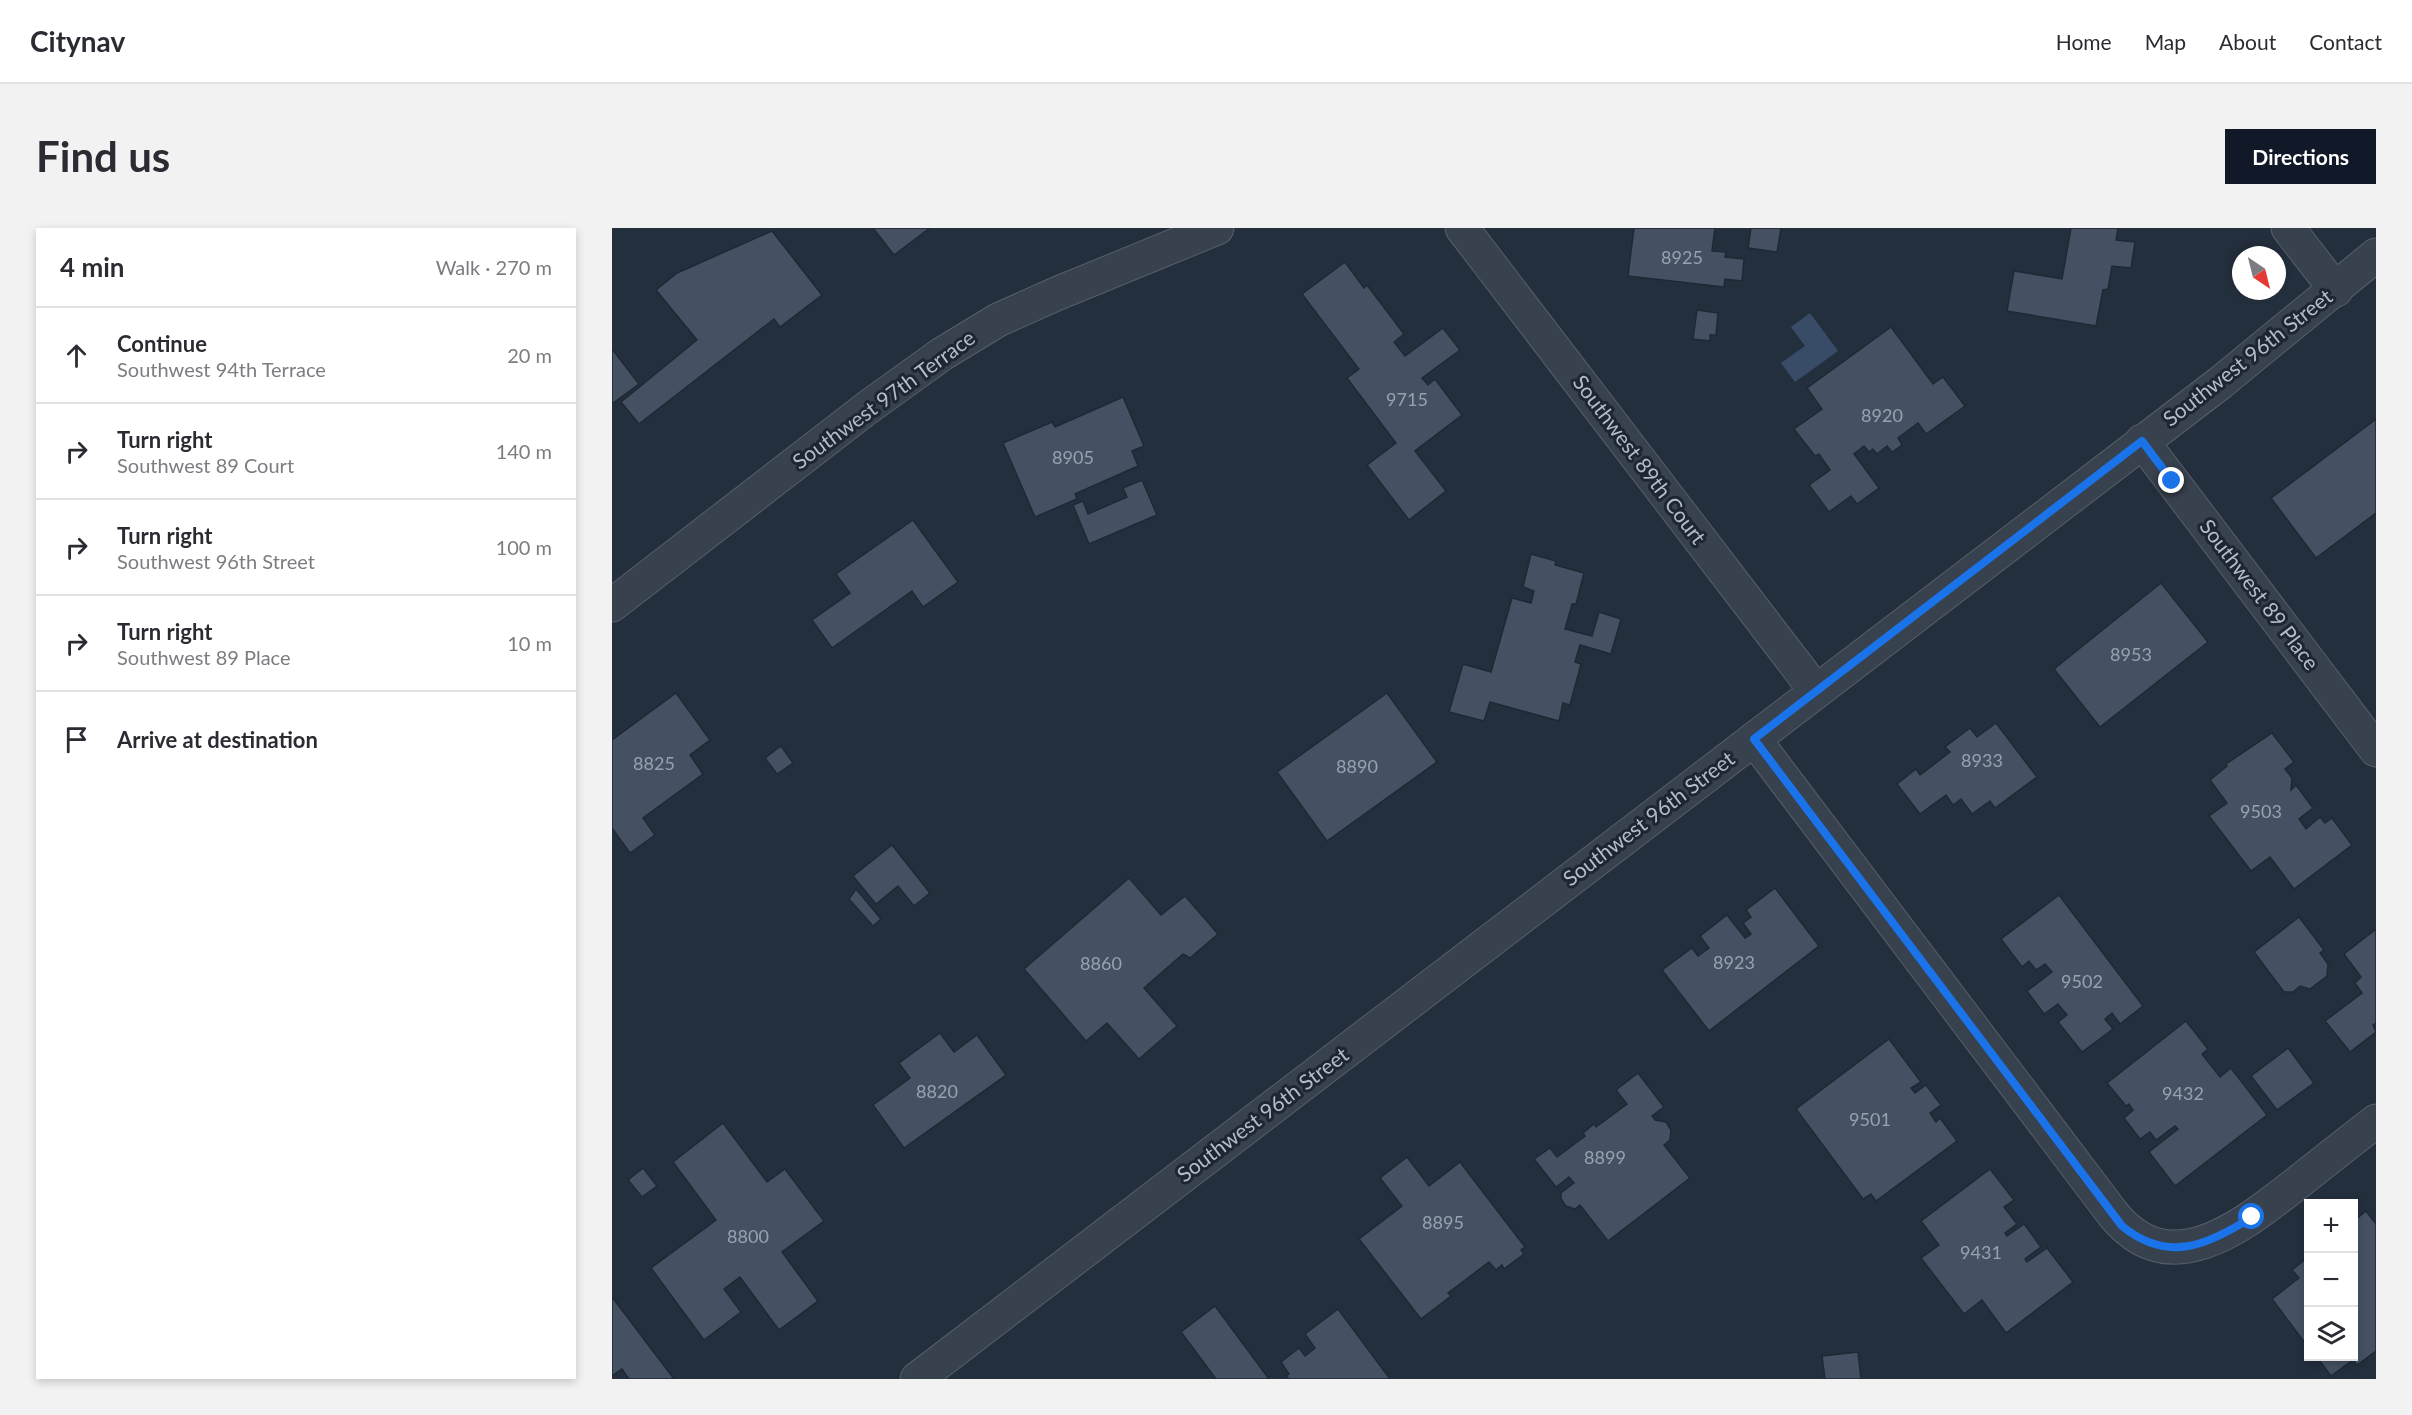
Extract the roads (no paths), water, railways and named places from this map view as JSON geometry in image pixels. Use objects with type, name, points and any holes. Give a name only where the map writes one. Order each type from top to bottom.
[{"type":"street","name":"Southwest 97th Terrace","points":[[612,605],[867,408],[942,354],[998,320],[1217,228]]},
{"type":"street","name":"Southwest 89th Court","points":[[1462,228],[1816,691]]},
{"type":"street","points":[[2288,228],[2336,290]]},
{"type":"street","name":"Southwest 96th Street","points":[[917,1379],[2265,348],[2376,255]]},
{"type":"street","name":"Southwest 89 Place","points":[[2142,441],[2376,750]]},
{"type":"street","points":[[1754,739],[2122,1226],[2147,1243],[2164,1247],[2193,1245],[2237,1226],[2376,1121]]},
{"type":"water","points":[[1810,313],[1838,351],[1795,382],[1781,363],[1805,346],[1791,327]]}]
